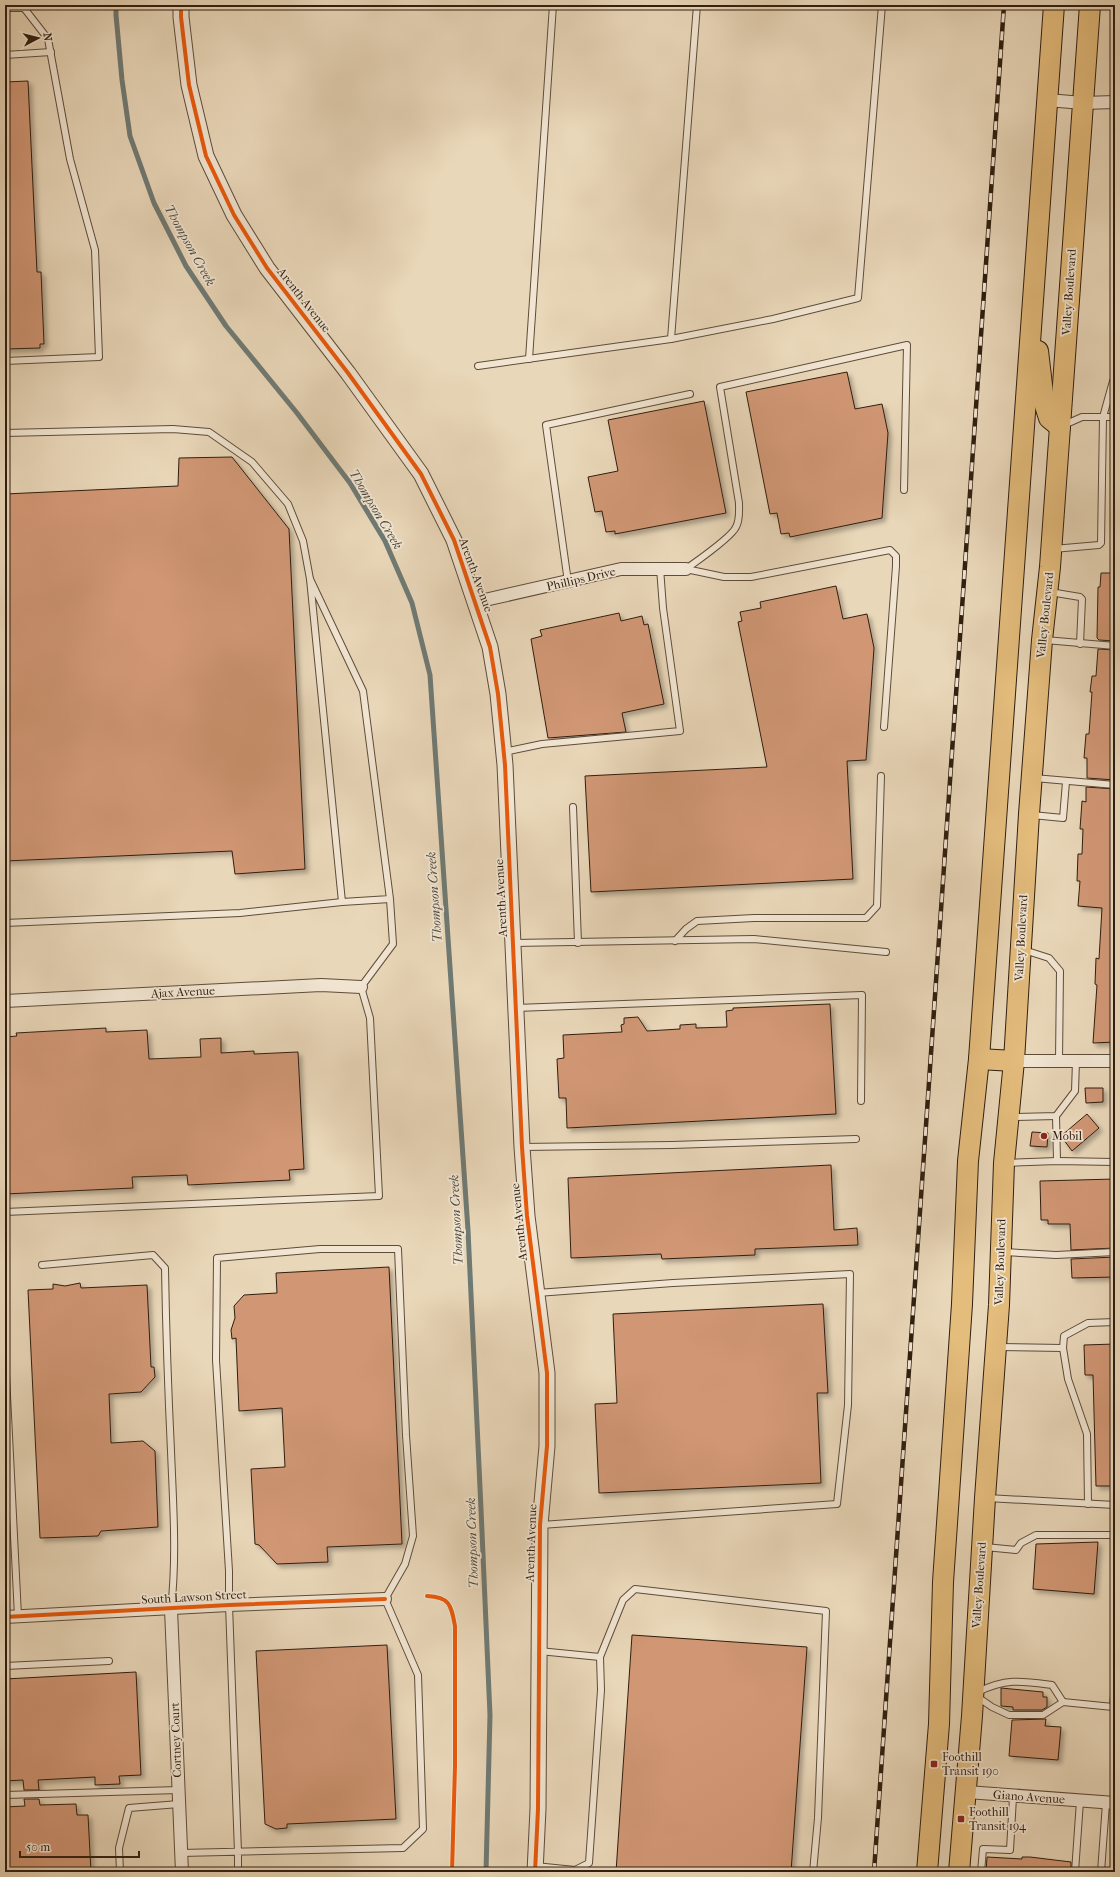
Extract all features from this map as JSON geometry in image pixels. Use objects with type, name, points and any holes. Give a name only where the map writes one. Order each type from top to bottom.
[{"type":"main road","points":[[928,1872],[934,1788],[944,1582],[962,1304],[968,1161],[979,1059],[1054,5]]},
{"type":"main road","name":"Valley Boulevard","points":[[959,1872],[967,1792],[996,1347],[1004,1163],[1014,1061],[1029,814],[1042,640],[1051,549],[1090,5]]},
{"type":"main road","points":[[1033,305],[1044,402],[1049,418],[1060,427]]},
{"type":"main road","points":[[979,1059],[1014,1061]]},
{"type":"main road","points":[[934,1788],[967,1792]]},
{"type":"street","name":"Arenth Avenue","points":[[181,5],[181,17],[190,85],[206,156],[234,215],[267,268],[348,374],[421,474],[454,540],[490,647],[498,694],[504,752],[522,1147],[527,1216],[547,1373],[547,1446],[540,1525],[538,1809],[535,1869]]},
{"type":"street","points":[[1047,100],[1083,103],[1115,102]]},
{"type":"street","name":"Phillips Drive","points":[[476,602],[621,569],[686,569]]},
{"type":"street","name":"Ajax Avenue","points":[[5,1001],[321,984],[361,987]]},
{"type":"street","points":[[1014,1061],[1115,1061]]},
{"type":"street","name":"South Lawson Street","points":[[5,1617],[229,1605],[385,1599]]},
{"type":"street","name":"Cortney Court","points":[[171,1609],[182,1872]]},
{"type":"street","name":"Giano Avenue","points":[[967,1792],[1013,1797],[1110,1803]]},
{"type":"lane","points":[[528,359],[553,5]]},
{"type":"lane","points":[[671,339],[698,5]]},
{"type":"lane","points":[[478,366],[671,339],[773,319],[858,298],[882,5]]},
{"type":"lane","points":[[5,8],[24,8],[48,39],[70,159],[95,250],[99,357],[5,361]]},
{"type":"lane","points":[[5,55],[51,52]]},
{"type":"lane","points":[[686,569],[729,536],[736,528],[739,517],[739,503],[720,387],[907,345],[904,490]]},
{"type":"lane","points":[[1051,549],[1099,545],[1101,543],[1103,417],[1113,381],[1115,381]]},
{"type":"lane","points":[[568,582],[546,425],[690,394]]},
{"type":"lane","points":[[1060,427],[1082,417],[1115,416]]},
{"type":"lane","points":[[5,433],[116,432],[173,429],[209,432],[252,462],[288,504],[303,541],[310,579],[342,902]]},
{"type":"lane","points":[[686,569],[724,577],[751,577],[890,550],[896,556],[896,566],[884,727]]},
{"type":"lane","points":[[504,752],[542,744],[680,731],[663,608],[660,568]]},
{"type":"lane","points":[[5,1212],[379,1196],[370,1018],[361,987],[394,944],[390,899],[363,691],[310,579]]},
{"type":"lane","points":[[1047,591],[1080,597],[1082,599],[1080,644]]},
{"type":"lane","points":[[1042,640],[1115,646]]},
{"type":"lane","points":[[675,941],[686,929],[697,921],[754,918],[866,918],[877,906],[881,776]]},
{"type":"lane","points":[[1032,778],[1066,782],[1115,784]]},
{"type":"lane","points":[[1029,814],[1063,818],[1066,782]]},
{"type":"lane","points":[[573,808],[578,943]]},
{"type":"lane","points":[[5,923],[240,913],[342,902],[390,899]]},
{"type":"lane","points":[[513,943],[754,939],[886,952]]},
{"type":"lane","points":[[1021,950],[1049,958],[1060,971],[1059,1061]]},
{"type":"lane","points":[[516,1008],[862,995],[861,1101]]},
{"type":"lane","points":[[1057,1161],[1056,1116],[1075,1091],[1076,1061]]},
{"type":"lane","points":[[1008,1117],[1056,1116]]},
{"type":"lane","points":[[522,1147],[672,1146],[856,1139]]},
{"type":"lane","points":[[1004,1163],[1057,1161],[1114,1162],[1115,1140]]},
{"type":"lane","points":[[181,1853],[238,1852],[403,1848],[423,1829],[418,1675],[385,1599],[405,1564],[413,1536],[406,1435],[398,1249],[320,1249],[217,1258],[216,1360],[229,1571],[229,1605],[238,1852],[238,1872]]},
{"type":"lane","points":[[1001,1252],[1056,1255],[1115,1252]]},
{"type":"lane","points":[[42,1265],[153,1255],[165,1268],[166,1346],[174,1526],[174,1576],[171,1609]]},
{"type":"lane","points":[[537,1293],[673,1283],[850,1274],[848,1404],[837,1504],[540,1525]]},
{"type":"lane","points":[[1088,1504],[1087,1434],[1068,1379],[1063,1348],[1064,1336],[1088,1323],[1115,1322]]},
{"type":"lane","points":[[996,1347],[1063,1348]]},
{"type":"lane","points":[[5,1355],[18,1616]]},
{"type":"lane","points":[[985,1498],[1115,1505]]},
{"type":"lane","points":[[982,1547],[1016,1550],[1021,1543],[1036,1535],[1114,1535],[1115,1546]]},
{"type":"lane","points":[[535,1869],[575,1871],[589,1863],[601,1690],[600,1657],[624,1600],[635,1589],[826,1611],[818,1818],[813,1872]]},
{"type":"lane","points":[[539,1651],[600,1657]]},
{"type":"lane","points":[[5,1666],[109,1661]]},
{"type":"lane","points":[[1063,1702],[1052,1685],[1018,1680],[993,1684],[973,1694],[992,1707],[1009,1715],[1043,1715],[1063,1702],[1113,1707],[1115,1683]]},
{"type":"lane","points":[[5,1795],[178,1790]]},
{"type":"lane","points":[[981,1872],[983,1849],[1010,1850],[1013,1797]]},
{"type":"lane","points":[[1075,1872],[1080,1801]]},
{"type":"lane","points":[[1101,1872],[1110,1803]]},
{"type":"lane","points":[[120,1872],[119,1848],[129,1808],[179,1804]]},
{"type":"building","points":[[28,81],[37,272],[41,272],[44,344],[40,344],[40,348],[5,349],[5,82]]},
{"type":"building","points":[[847,372],[855,409],[882,404],[888,433],[882,518],[790,537],[789,533],[781,534],[777,513],[770,514],[746,392]]},
{"type":"building","points":[[704,401],[726,513],[615,534],[615,531],[606,532],[602,511],[595,512],[588,477],[618,471],[608,420]]},
{"type":"building","points":[[232,457],[289,529],[305,869],[235,874],[232,851],[5,861],[5,494],[178,486],[179,458]]},
{"type":"building","points":[[1101,573],[1115,573],[1115,641],[1099,640],[1097,638],[1098,587],[1100,587]]},
{"type":"building","points":[[836,586],[843,619],[867,614],[874,648],[866,760],[847,761],[853,879],[591,892],[585,776],[767,767],[738,622],[742,621],[740,612],[761,608],[760,602]]},
{"type":"building","points":[[619,613],[621,621],[642,616],[644,625],[648,624],[664,704],[622,713],[626,732],[548,738],[531,639],[542,636],[540,630]]},
{"type":"building","points":[[1098,649],[1115,650],[1115,780],[1087,778],[1087,758],[1084,758],[1086,734],[1089,734],[1092,676],[1096,676]]},
{"type":"building","points":[[1086,787],[1115,789],[1115,1042],[1093,1043],[1097,985],[1095,984],[1096,958],[1099,959],[1102,908],[1078,906],[1080,881],[1077,881],[1078,854],[1082,854],[1083,829],[1080,829],[1082,801],[1086,802]]},
{"type":"building","points":[[830,1004],[836,1114],[567,1128],[566,1098],[559,1098],[557,1059],[564,1058],[563,1035],[622,1032],[621,1025],[624,1024],[624,1018],[638,1017],[647,1031],[680,1029],[680,1025],[696,1024],[696,1028],[727,1027],[726,1011],[733,1010],[733,1008]]},
{"type":"building","points":[[106,1028],[106,1032],[147,1030],[149,1059],[201,1057],[200,1039],[221,1038],[221,1053],[254,1051],[254,1054],[298,1052],[304,1169],[289,1170],[290,1180],[188,1185],[187,1175],[132,1177],[133,1188],[5,1194],[5,1037],[17,1036],[16,1033]]},
{"type":"building","points":[[1085,1088],[1103,1088],[1103,1102],[1086,1103]]},
{"type":"building","points":[[1087,1114],[1099,1128],[1072,1151],[1061,1136]]},
{"type":"building","points":[[1032,1132],[1048,1133],[1047,1147],[1030,1146]]},
{"type":"building","points":[[831,1165],[834,1230],[857,1228],[858,1245],[755,1249],[755,1255],[662,1259],[661,1254],[571,1258],[568,1178]]},
{"type":"building","points":[[1115,1179],[1115,1248],[1071,1250],[1070,1224],[1048,1224],[1048,1220],[1041,1220],[1040,1181]]},
{"type":"building","points":[[1115,1257],[1115,1277],[1072,1278],[1071,1259]]},
{"type":"building","points":[[389,1267],[402,1544],[327,1547],[328,1562],[277,1564],[259,1545],[255,1544],[251,1469],[285,1467],[282,1408],[239,1411],[236,1338],[232,1339],[231,1330],[235,1318],[234,1306],[244,1295],[277,1293],[276,1273]]},
{"type":"building","points":[[80,1283],[81,1288],[147,1285],[151,1367],[154,1367],[155,1377],[141,1392],[109,1394],[111,1443],[143,1441],[155,1451],[158,1527],[101,1531],[98,1536],[40,1538],[28,1290],[53,1289],[53,1284],[65,1286]]},
{"type":"building","points":[[823,1304],[828,1393],[817,1393],[821,1483],[599,1493],[595,1404],[617,1403],[613,1314]]},
{"type":"building","points":[[1115,1344],[1115,1486],[1096,1486],[1093,1375],[1085,1375],[1084,1345]]},
{"type":"building","points":[[1098,1542],[1094,1594],[1033,1589],[1036,1544]]},
{"type":"building","points":[[632,1635],[807,1647],[791,1872],[616,1872]]},
{"type":"building","points":[[387,1645],[396,1819],[287,1824],[287,1828],[276,1829],[265,1824],[256,1651]]},
{"type":"building","points":[[136,1672],[141,1775],[119,1776],[120,1784],[95,1785],[95,1777],[38,1780],[39,1790],[24,1790],[23,1780],[5,1781],[5,1679]]},
{"type":"building","points":[[1001,1688],[1043,1692],[1043,1697],[1047,1697],[1047,1707],[1042,1710],[1013,1710],[1013,1707],[1001,1706]]},
{"type":"building","points":[[1046,1719],[1045,1726],[1061,1727],[1058,1760],[1009,1756],[1012,1720]]},
{"type":"building","points":[[24,1799],[39,1799],[40,1805],[76,1804],[77,1815],[88,1815],[91,1872],[5,1872],[5,1807],[25,1806]]},
{"type":"building","points":[[987,1857],[1022,1859],[1022,1857],[1030,1857],[1071,1862],[1071,1872],[986,1872]]},
{"type":"waterway","name":"Thompson Creek","points":[[116,5],[122,80],[130,136],[154,203],[186,266],[226,326],[297,413],[350,483],[385,541],[412,603],[430,675],[468,1230],[490,1715],[486,1872]]},
{"type":"railway","points":[[874,1872],[1004,5]]},
{"type":"cycle path","points":[[181,5],[189,85],[206,156],[234,215],[267,268],[348,373],[421,474],[454,540],[490,647],[498,694],[505,765],[522,1147],[527,1216],[547,1373],[547,1446],[540,1525],[538,1809],[535,1872]]},
{"type":"cycle path","points":[[427,1596],[445,1600],[452,1613],[455,1626],[455,1766],[452,1872]]},
{"type":"cycle path","points":[[5,1617],[229,1605],[385,1599]]},
{"type":"place","name":"Mobil","points":[[1044,1136]]},
{"type":"place","name":"Foothill Transit 190","points":[[934,1764]]},
{"type":"place","name":"Foothill Transit 194","points":[[961,1819]]}]
